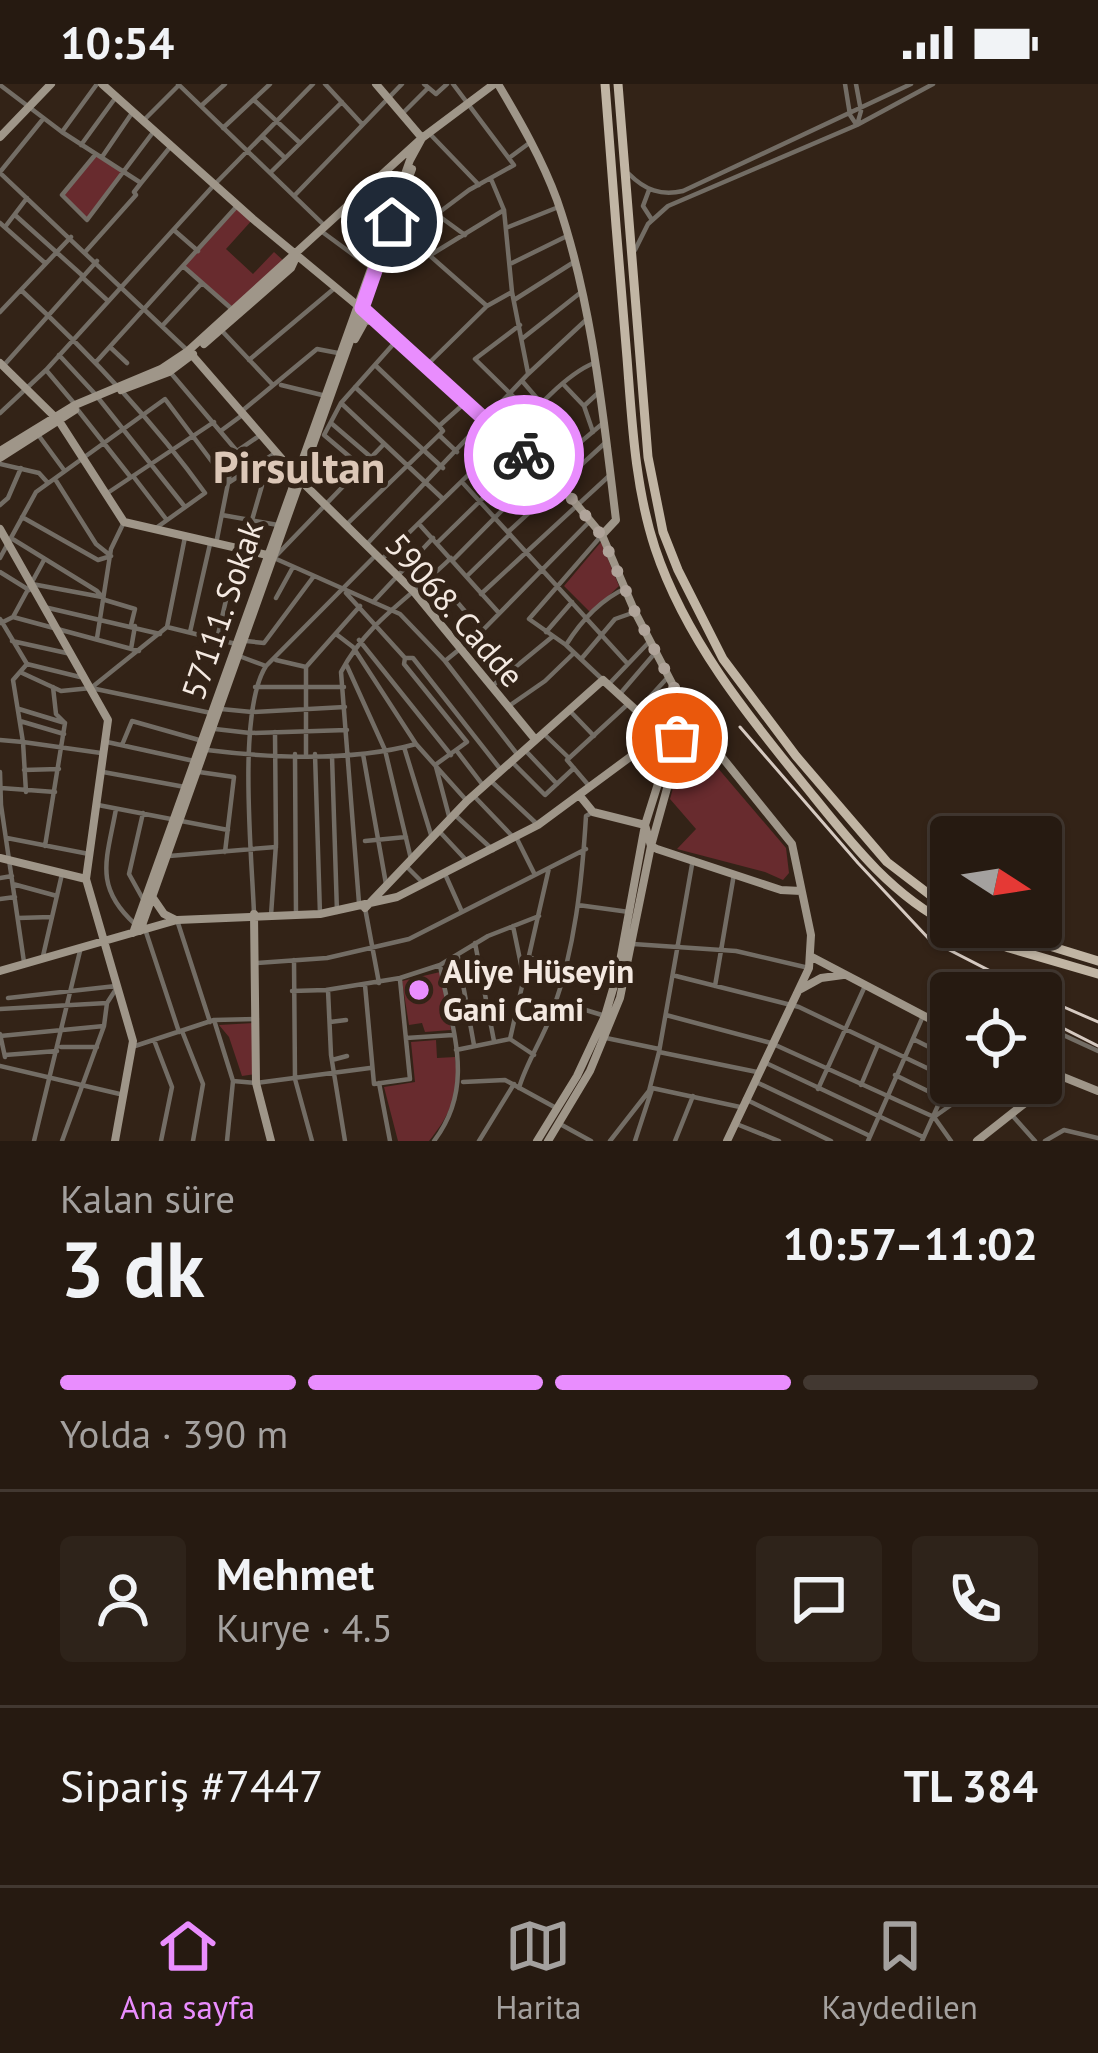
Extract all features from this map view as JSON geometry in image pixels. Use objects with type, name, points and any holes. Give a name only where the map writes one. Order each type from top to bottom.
[{"type":"main road","points":[[0,137],[50,84]]},
{"type":"main road","points":[[100,84],[375,320],[575,504],[602,536],[690,718],[792,844],[812,957],[727,1141]]},
{"type":"main road","points":[[377,84],[426,135]]},
{"type":"main road","points":[[120,387],[170,372],[426,135],[496,84],[531,142],[559,207],[574,262],[616,520],[602,536]]},
{"type":"main road","points":[[605,84],[635,454],[654,546],[704,651],[740,703],[855,847],[901,892],[930,911]]},
{"type":"main road","points":[[618,84],[654,495],[678,571],[701,620],[746,693],[873,848],[930,897]]},
{"type":"main road","points":[[359,306],[378,246],[426,135]]},
{"type":"main road","points":[[138,929],[199,772],[204,745],[214,729],[216,711],[410,160],[426,135]]},
{"type":"main road","points":[[0,458],[76,407],[190,353],[290,268],[297,254]]},
{"type":"main road","points":[[342,354],[365,321],[375,320]]},
{"type":"main road","name":"59068. Cadde","points":[[190,353],[298,477],[414,592],[508,707],[538,735]]},
{"type":"main road","name":"57111. Sokak","points":[[271,557],[322,395],[342,354]]},
{"type":"main road","points":[[1,365],[57,418],[124,522],[271,557]]},
{"type":"main road","points":[[0,458],[57,418]]},
{"type":"main road","points":[[0,530],[108,720],[86,879],[132,1047],[115,1141]]},
{"type":"main road","name":"57111. Sokak","points":[[148,900],[240,642]]},
{"type":"main road","points":[[548,1141],[604,1037],[633,944],[674,734],[670,680]]},
{"type":"main road","points":[[362,908],[538,735],[606,682],[637,711],[722,756]]},
{"type":"main road","points":[[673,715],[690,718]]},
{"type":"main road","points":[[0,970],[42,962],[178,920],[362,908],[424,884],[515,838],[674,734],[690,718]]},
{"type":"main road","points":[[537,1141],[605,1016],[645,825],[674,734]]},
{"type":"main road","points":[[580,796],[593,812],[645,825]]},
{"type":"main road","points":[[645,825],[651,846]]},
{"type":"main road","points":[[651,846],[781,890],[801,891]]},
{"type":"main road","points":[[5,860],[86,879]]},
{"type":"main road","points":[[148,900],[178,920]]},
{"type":"main road","points":[[254,914],[256,1083],[271,1141]]},
{"type":"main road","points":[[1009,948],[1098,974]]},
{"type":"main road","points":[[1056,948],[1098,961]]},
{"type":"main road","points":[[812,957],[930,1020]]},
{"type":"main road","points":[[795,994],[821,978],[844,974]]},
{"type":"main road","points":[[1062,1076],[1098,1091]]},
{"type":"main road","points":[[977,1141],[1024,1104]]},
{"type":"street","points":[[62,132],[100,84]]},
{"type":"street","points":[[143,121],[179,84],[324,229],[370,268]]},
{"type":"street","points":[[201,106],[225,84]]},
{"type":"street","points":[[223,128],[270,84]]},
{"type":"street","points":[[0,413],[46,370],[313,84]]},
{"type":"street","points":[[325,84],[363,124]]},
{"type":"street","points":[[294,196],[402,84]]},
{"type":"street","points":[[403,113],[426,86],[436,94],[450,84],[514,165],[437,214]]},
{"type":"street","points":[[845,84],[850,116],[857,125]]},
{"type":"street","points":[[856,84],[861,111],[857,125]]},
{"type":"street","points":[[625,169],[649,190],[682,191],[911,84]]},
{"type":"street","points":[[632,262],[643,231],[675,202],[857,125],[933,84]]},
{"type":"street","points":[[2,86],[141,183]]},
{"type":"street","points":[[81,145],[116,97]]},
{"type":"street","points":[[254,100],[301,143]]},
{"type":"street","points":[[270,173],[342,102]]},
{"type":"street","points":[[133,111],[62,195],[87,220],[154,131]]},
{"type":"street","points":[[44,119],[0,172],[190,353]]},
{"type":"street","points":[[426,135],[479,185]]},
{"type":"street","points":[[262,136],[285,158]]},
{"type":"street","points":[[509,158],[531,142]]},
{"type":"street","points":[[86,251],[136,195],[171,146]]},
{"type":"street","points":[[491,179],[504,210],[528,374]]},
{"type":"street","points":[[404,190],[465,235]]},
{"type":"street","points":[[649,190],[644,206],[652,220]]},
{"type":"street","points":[[361,194],[487,306]]},
{"type":"street","points":[[0,237],[28,197]]},
{"type":"street","points":[[96,362],[237,206]]},
{"type":"street","points":[[506,228],[559,207]]},
{"type":"street","points":[[432,255],[504,210]]},
{"type":"street","points":[[340,214],[378,246]]},
{"type":"street","points":[[15,215],[108,301]]},
{"type":"street","points":[[4,226],[45,263]]},
{"type":"street","points":[[173,229],[198,250]]},
{"type":"street","points":[[509,264],[566,236]]},
{"type":"street","points":[[0,312],[71,237]]},
{"type":"street","points":[[1,365],[97,261]]},
{"type":"street","points":[[425,366],[487,306],[574,262]]},
{"type":"street","points":[[184,267],[233,310]]},
{"type":"street","points":[[163,325],[202,283]]},
{"type":"street","points":[[249,360],[336,287]]},
{"type":"street","points":[[21,290],[120,387],[206,493],[153,530]]},
{"type":"street","points":[[523,338],[581,292]]},
{"type":"street","points":[[366,545],[522,380],[586,320]]},
{"type":"street","points":[[520,325],[475,359],[531,414]]},
{"type":"street","points":[[220,329],[276,384],[322,395]]},
{"type":"street","points":[[363,468],[324,435],[341,403],[397,340]]},
{"type":"street","points":[[110,347],[127,363]]},
{"type":"street","points":[[222,430],[317,349],[342,354]]},
{"type":"street","points":[[59,356],[185,507]]},
{"type":"street","points":[[254,914],[250,733],[256,687],[266,666],[541,403],[579,369],[594,363]]},
{"type":"street","points":[[374,365],[457,452]]},
{"type":"street","points":[[46,370],[167,520]]},
{"type":"street","points":[[170,372],[236,450]]},
{"type":"street","points":[[522,380],[569,452]]},
{"type":"street","points":[[564,386],[584,406],[593,432]]},
{"type":"street","points":[[355,387],[442,468]]},
{"type":"street","points":[[584,406],[598,392]]},
{"type":"street","points":[[0,558],[36,492],[165,399],[228,483]]},
{"type":"street","points":[[346,525],[466,402]]},
{"type":"street","points":[[341,403],[444,500]]},
{"type":"street","points":[[106,494],[214,422]]},
{"type":"street","points":[[330,422],[372,458]]},
{"type":"street","points":[[379,983],[362,908],[341,672],[353,647],[376,621],[395,612],[542,472],[602,424]]},
{"type":"street","points":[[38,434],[64,470]]},
{"type":"street","points":[[190,632],[236,450],[262,434]]},
{"type":"street","points":[[467,577],[605,443]]},
{"type":"street","points":[[384,444],[271,557],[395,612],[445,662],[518,754],[544,795],[574,768]]},
{"type":"street","points":[[228,483],[279,454]]},
{"type":"street","points":[[252,520],[263,482],[279,454]]},
{"type":"street","points":[[310,454],[347,483]]},
{"type":"street","points":[[373,602],[526,457]]},
{"type":"street","points":[[0,458],[51,481],[96,544],[111,556]]},
{"type":"street","points":[[0,505],[21,468]]},
{"type":"street","points":[[482,594],[610,475]]},
{"type":"street","points":[[462,482],[627,663]]},
{"type":"street","points":[[222,515],[278,525]]},
{"type":"street","points":[[22,517],[98,560],[111,556]]},
{"type":"street","points":[[445,662],[590,521]]},
{"type":"street","points":[[97,640],[111,556],[124,522]]},
{"type":"street","points":[[418,523],[499,614]]},
{"type":"street","points":[[602,536],[529,619],[606,682],[651,640]]},
{"type":"street","points":[[91,688],[166,628],[185,537]]},
{"type":"street","points":[[9,541],[104,598]]},
{"type":"street","points":[[217,639],[238,548]]},
{"type":"street","points":[[44,560],[13,617],[1,622],[27,664],[86,678]]},
{"type":"street","points":[[276,598],[294,566]]},
{"type":"street","points":[[0,585],[2,574],[30,587],[104,598],[135,609],[135,650]]},
{"type":"street","points":[[434,575],[482,631]]},
{"type":"street","points":[[166,628],[264,644],[314,576]]},
{"type":"street","points":[[566,645],[585,618],[610,595],[626,588]]},
{"type":"street","points":[[342,589],[376,621],[467,742],[435,766]]},
{"type":"street","points":[[491,687],[549,635],[572,602]]},
{"type":"street","points":[[305,754],[306,667],[360,606]]},
{"type":"street","points":[[44,607],[160,634]]},
{"type":"street","points":[[581,659],[615,619],[635,612]]},
{"type":"street","points":[[13,617],[135,650]]},
{"type":"street","points":[[283,622],[299,635]]},
{"type":"street","points":[[336,634],[353,647],[416,744],[515,838],[535,874]]},
{"type":"street","points":[[0,641],[10,639],[72,654]]},
{"type":"street","points":[[359,640],[454,752],[538,824]]},
{"type":"street","points":[[619,694],[657,651]]},
{"type":"street","points":[[508,707],[574,653]]},
{"type":"street","points":[[239,656],[266,666]]},
{"type":"street","points":[[405,658],[413,658],[501,771]]},
{"type":"street","points":[[275,660],[306,667]]},
{"type":"street","points":[[346,663],[385,750],[408,862],[424,884]]},
{"type":"street","points":[[26,792],[13,680],[27,664]]},
{"type":"street","points":[[20,672],[61,691],[91,688],[216,711],[345,707]]},
{"type":"street","points":[[637,711],[670,680]]},
{"type":"street","points":[[382,692],[394,683]]},
{"type":"street","points":[[53,687],[56,714],[65,723]]},
{"type":"street","points":[[256,687],[344,687]]},
{"type":"street","points":[[569,758],[629,703]]},
{"type":"street","points":[[19,709],[65,723]]},
{"type":"street","points":[[568,709],[594,736]]},
{"type":"street","points":[[20,721],[64,734]]},
{"type":"street","points":[[122,746],[132,721],[250,755],[348,754],[416,744]]},
{"type":"street","points":[[45,846],[65,723]]},
{"type":"street","points":[[214,729],[250,733],[347,730]]},
{"type":"street","points":[[271,915],[276,848],[274,732]]},
{"type":"street","points":[[538,735],[569,758],[590,787]]},
{"type":"street","points":[[0,740],[106,754]]},
{"type":"street","points":[[107,742],[194,761]]},
{"type":"street","points":[[404,748],[436,834],[467,861]]},
{"type":"street","points":[[362,752],[386,884]]},
{"type":"street","points":[[295,754],[296,915]]},
{"type":"street","points":[[315,754],[320,914]]},
{"type":"street","points":[[332,754],[338,912]]},
{"type":"street","points":[[518,754],[556,784]]},
{"type":"street","points":[[435,766],[452,818],[493,850]]},
{"type":"street","points":[[24,770],[59,769]]},
{"type":"street","points":[[0,772],[5,860],[25,966]]},
{"type":"street","points":[[104,772],[185,787]]},
{"type":"street","points":[[199,772],[234,777],[224,852]]},
{"type":"street","points":[[1,788],[55,792]]},
{"type":"street","points":[[98,805],[228,830]]},
{"type":"street","points":[[116,809],[106,887],[138,929],[203,1084],[193,1141]]},
{"type":"street","points":[[479,1141],[534,1055],[556,1000],[578,905],[586,816],[593,812]]},
{"type":"street","points":[[143,813],[129,874],[148,900]]},
{"type":"street","points":[[365,842],[406,837]]},
{"type":"street","points":[[7,838],[89,854]]},
{"type":"street","points":[[169,856],[276,848]]},
{"type":"street","points":[[257,963],[372,950],[409,939],[586,849]]},
{"type":"street","points":[[635,1141],[655,1078],[693,859]]},
{"type":"street","points":[[510,1039],[549,868]]},
{"type":"street","points":[[42,962],[62,874]]},
{"type":"street","points":[[445,874],[462,912]]},
{"type":"street","points":[[715,986],[734,874]]},
{"type":"street","points":[[0,878],[57,896]]},
{"type":"street","points":[[0,899],[15,898]]},
{"type":"street","points":[[578,905],[629,913]]},
{"type":"street","points":[[18,918],[51,916]]},
{"type":"street","points":[[474,1046],[457,953],[539,916]]},
{"type":"street","points":[[178,920],[233,1081],[227,1141]]},
{"type":"street","points":[[513,926],[524,983]]},
{"type":"street","points":[[476,943],[494,1041]]},
{"type":"street","points":[[633,944],[736,951],[808,968]]},
{"type":"street","points":[[34,1141],[80,951]]},
{"type":"street","points":[[292,992],[379,983],[458,957]]},
{"type":"street","points":[[530,958],[567,966]]},
{"type":"street","points":[[294,960],[295,1079],[312,1141]]},
{"type":"street","points":[[434,1141],[454,1109],[460,1082],[440,965]]},
{"type":"street","points":[[675,976],[790,1005],[930,1069]]},
{"type":"street","points":[[365,985],[374,1084],[410,1079],[400,978]]},
{"type":"street","points":[[8,998],[118,986]]},
{"type":"street","points":[[62,1141],[104,1026],[107,1003],[118,986]]},
{"type":"street","points":[[818,1089],[865,986]]},
{"type":"street","points":[[328,990],[333,1074],[345,1141]]},
{"type":"street","points":[[556,1000],[605,1016]]},
{"type":"street","points":[[0,1009],[107,1003]]},
{"type":"street","points":[[666,1015],[772,1043],[934,1117],[951,1141]]},
{"type":"street","points":[[604,1037],[755,1076],[870,1139],[923,1016]]},
{"type":"street","points":[[132,1047],[212,1021],[257,1019]]},
{"type":"street","points":[[330,1022],[346,1020]]},
{"type":"street","points":[[104,1026],[0,1035],[3,1066],[124,1095]]},
{"type":"street","points":[[1062,1034],[1098,1051]]},
{"type":"street","points":[[406,1038],[453,1035]]},
{"type":"street","points":[[455,1050],[510,1039],[534,1055]]},
{"type":"street","points":[[912,1039],[930,1048]]},
{"type":"street","points":[[154,1040],[172,1088],[161,1141]]},
{"type":"street","points":[[5,1055],[97,1047]]},
{"type":"street","points":[[861,1085],[877,1047]]},
{"type":"street","points":[[332,1060],[347,1057]]},
{"type":"street","points":[[762,1061],[922,1139],[939,1104]]},
{"type":"street","points":[[233,1081],[256,1083],[370,1068]]},
{"type":"street","points":[[895,1075],[930,1092]]},
{"type":"street","points":[[610,1141],[655,1078]]},
{"type":"street","points":[[460,1082],[492,1080],[516,1086],[558,1109]]},
{"type":"street","points":[[379,1083],[390,1141]]},
{"type":"street","points":[[652,1088],[742,1103],[831,1141]]},
{"type":"street","points":[[675,1141],[693,1096]]},
{"type":"street","points":[[934,1117],[952,1104]]},
{"type":"street","points":[[1011,1114],[1035,1141]]},
{"type":"street","points":[[734,1123],[773,1140]]},
{"type":"street","points":[[560,1124],[591,1141]]},
{"type":"street","points":[[1045,1141],[1064,1130],[1098,1138]]},
{"type":"shaded area","points":[[96,154],[123,172],[87,220],[62,195]]},
{"type":"shaded area","points":[[237,206],[253,219],[226,249],[253,274],[274,252],[285,262],[233,310],[184,267]]},
{"type":"shaded area","points":[[601,542],[619,586],[591,613],[564,586]]},
{"type":"shaded area","points":[[695,750],[705,753],[786,848],[789,873],[783,880],[677,849],[696,829],[670,799],[681,759]]},
{"type":"shaded area","points":[[440,972],[451,1030],[425,1032],[422,1023],[409,1025],[402,981]]},
{"type":"shaded area","points":[[254,1023],[256,1074],[242,1076],[229,1037],[219,1025]]},
{"type":"shaded area","points":[[436,1040],[437,1058],[455,1057],[452,1102],[429,1141],[398,1141],[384,1087],[415,1082],[411,1042]]},
{"type":"railway","points":[[740,727],[930,940],[992,972]]},
{"type":"railway","points":[[1062,1006],[1098,1022]]},
{"type":"railway","points":[[1062,1028],[1098,1046]]},
{"type":"way so far","points":[[524,455],[572,499],[613,556],[635,612],[693,724],[688,735],[677,738]]},
{"type":"place","name":"Aliye Hüseyin Gani Cami","points":[[419,990]]},
{"type":"district","name":"Pirsultan","points":[[299,467]]},
{"type":"route","points":[[392,222],[362,308],[524,455]]}]
